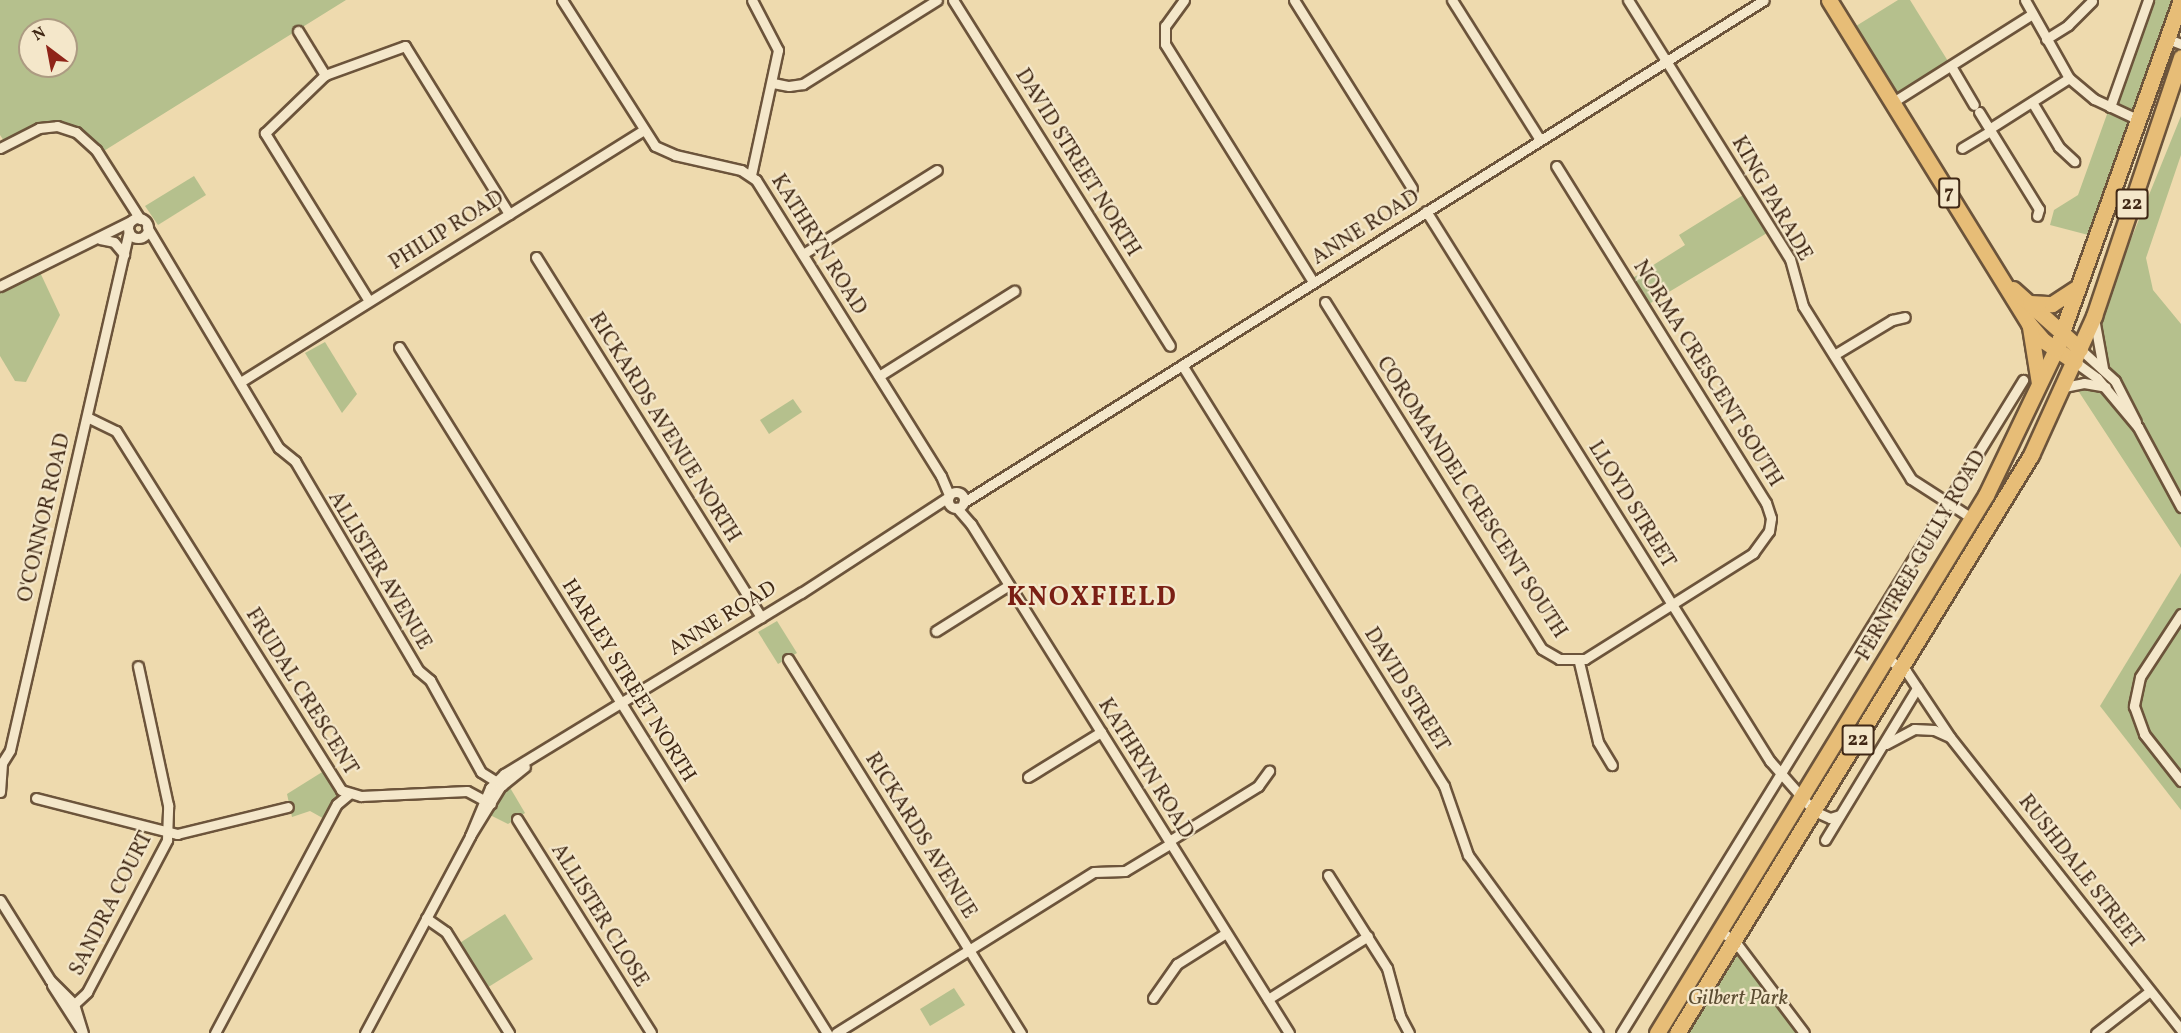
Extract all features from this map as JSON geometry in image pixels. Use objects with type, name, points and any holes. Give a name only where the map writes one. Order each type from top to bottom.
[{"type":"main road","name":"7","points":[[1829,0],[2006,283],[2029,324],[2056,349],[2078,355]]},
{"type":"main road","name":"FERNTREE GULLY ROAD","points":[[1657,1033],[1718,930],[1803,800],[1973,519],[2056,349],[2139,120],[2175,41],[2181,0]]},
{"type":"main road","name":"FERNTREE GULLY ROAD","points":[[1677,1033],[2003,504],[2064,387],[2094,316],[2181,57]]},
{"type":"main road","name":"7","points":[[2006,283],[2030,303],[2078,355]]},
{"type":"main road","points":[[2030,303],[2052,304],[2077,288]]},
{"type":"main road","points":[[2029,324],[2040,383]]},
{"type":"street","name":"KATHRYN ROAD","points":[[562,0],[643,130],[664,152],[751,175],[957,500],[1289,1033]]},
{"type":"street","points":[[751,175],[773,83],[778,46],[752,0]]},
{"type":"street","points":[[773,83],[789,86],[803,84],[937,0]]},
{"type":"street","name":"DAVID STREET NORTH","points":[[953,0],[1170,346]]},
{"type":"street","points":[[1184,0],[1165,26],[1165,45],[1313,282]]},
{"type":"street","points":[[1294,0],[1412,189]]},
{"type":"street","points":[[1452,0],[1540,140]]},
{"type":"street","name":"KING PARADE","points":[[1628,0],[1790,259],[1800,300],[1911,479],[1973,519]]},
{"type":"street","name":"ANNE ROAD","points":[[365,1033],[498,782],[927,513],[987,486],[1764,0]]},
{"type":"street","points":[[2025,0],[2069,78],[2110,108],[2139,120]]},
{"type":"street","points":[[2110,108],[2148,0]]},
{"type":"street","points":[[2046,39],[2068,25],[2092,1]]},
{"type":"street","points":[[1893,102],[2032,14]]},
{"type":"street","points":[[298,31],[325,75]]},
{"type":"street","points":[[369,301],[265,133],[325,75],[405,46],[509,214]]},
{"type":"street","points":[[1950,66],[2039,209],[2037,216]]},
{"type":"street","points":[[1962,148],[2069,78]]},
{"type":"street","points":[[2032,102],[2062,151],[2073,161]]},
{"type":"street","points":[[0,148],[39,128],[70,130],[96,150],[121,188],[135,228],[97,239],[0,286]]},
{"type":"street","name":"PHILIP ROAD","points":[[245,379],[643,130]]},
{"type":"street","name":"NORMA CRESCENT SOUTH","points":[[1556,166],[1770,512],[1768,531],[1753,553],[1672,604]]},
{"type":"street","points":[[803,255],[937,170]]},
{"type":"street","name":"LLOYD STREET","points":[[1426,211],[1781,775],[1814,811]]},
{"type":"street","name":"O'CONNOR ROAD","points":[[0,792],[1,763],[10,750],[124,252],[135,228],[147,227]]},
{"type":"street","name":"ALLISTER AVENUE","points":[[147,227],[224,353],[233,373],[245,379],[279,448],[295,461],[418,670],[430,680],[474,754],[484,776]]},
{"type":"street","name":"ALLISTER AVENUE","points":[[135,228],[161,253]]},
{"type":"street","points":[[97,239],[114,242],[124,252]]},
{"type":"street","name":"RICKARDS AVENUE NORTH","points":[[536,257],[761,617]]},
{"type":"street","points":[[879,376],[1014,291]]},
{"type":"street","name":"COROMANDEL CRESCENT SOUTH","points":[[1325,302],[1542,649],[1559,659],[1579,662],[1672,604]]},
{"type":"street","points":[[2094,316],[2103,368]]},
{"type":"street","points":[[1834,355],[1892,320],[1905,317]]},
{"type":"street","name":"HARLEY STREET NORTH","points":[[399,347],[827,1033]]},
{"type":"street","points":[[2078,355],[2103,368],[2126,398],[2138,427],[2181,507]]},
{"type":"street","points":[[2078,355],[2138,427]]},
{"type":"street","name":"DAVID STREET","points":[[1182,364],[1447,791],[1468,855],[1598,1033]]},
{"type":"street","name":"FERNTREE GULLY ROAD","points":[[1621,1033],[2023,380]]},
{"type":"street","points":[[2064,387],[2084,383],[2106,387]]},
{"type":"street","name":"FRUDAL CRESCENT","points":[[87,417],[116,431],[337,785],[350,794],[337,804],[215,1033]]},
{"type":"street","points":[[936,631],[1009,585]]},
{"type":"street","points":[[2181,614],[2140,677],[2134,705],[2144,734],[2181,781]]},
{"type":"street","name":"RICKARDS AVENUE","points":[[788,659],[1021,1033]]},
{"type":"street","name":"RUSHDALE STREET","points":[[1888,659],[1902,668],[1950,737],[2181,1030]]},
{"type":"street","points":[[1579,662],[1598,742],[1612,765]]},
{"type":"street","name":"SANDRA COURT","points":[[72,1007],[87,992],[165,846],[169,830],[168,805],[138,666]]},
{"type":"street","points":[[1825,840],[1917,688]]},
{"type":"street","points":[[1883,746],[1914,729],[1934,730],[1950,737]]},
{"type":"street","points":[[1028,777],[1101,732]]},
{"type":"street","name":"ALLISTER AVENUE","points":[[474,754],[498,782]]},
{"type":"street","points":[[836,1033],[1094,872],[1125,871],[1258,786],[1269,771]]},
{"type":"street","points":[[472,793],[482,787],[484,776],[498,782]]},
{"type":"street","points":[[350,794],[456,792],[472,793],[486,802]]},
{"type":"street","points":[[456,792],[486,802]]},
{"type":"street","points":[[36,798],[185,833],[288,807]]},
{"type":"street","points":[[1814,811],[1830,818],[1840,815]]},
{"type":"street","name":"ALLISTER CLOSE","points":[[517,819],[651,1033]]},
{"type":"street","points":[[1328,875],[1387,969],[1400,1016],[1409,1033]]},
{"type":"street","points":[[0,900],[50,980],[56,996],[72,1007],[73,1023],[83,1033]]},
{"type":"street","points":[[426,918],[446,932],[509,1033]]},
{"type":"street","points":[[1718,930],[1734,940],[1804,1033]]},
{"type":"street","points":[[1154,998],[1177,964],[1226,933]]},
{"type":"street","points":[[1268,999],[1368,936]]},
{"type":"street","points":[[2096,1033],[2150,991]]},
{"type":"green space","points":[[0,0],[346,0],[99,154],[92,145],[57,126],[6,144],[0,135]]},
{"type":"green space","points":[[1898,0],[1910,0],[1951,66],[1893,102],[1848,31]]},
{"type":"green space","points":[[2148,0],[2181,0],[2096,237],[2050,225],[2054,210],[2078,195]]},
{"type":"green space","points":[[2181,116],[2181,155],[2146,258],[2153,290],[2181,324],[2181,548],[2079,392],[2123,259]]},
{"type":"green space","points":[[194,176],[206,195],[158,225],[145,206]]},
{"type":"green space","points":[[1748,192],[1772,230],[1644,307],[1628,281],[1685,245],[1679,235]]},
{"type":"green space","points":[[38,268],[60,315],[26,382],[15,381],[0,356],[0,286]]},
{"type":"green space","points":[[325,342],[357,394],[342,413],[305,353]]},
{"type":"green space","points":[[793,399],[802,412],[769,434],[760,420]]},
{"type":"green space","points":[[2181,573],[2181,810],[2100,706]]},
{"type":"green space","points":[[777,621],[797,653],[778,664],[758,632]]},
{"type":"green space","points":[[327,769],[343,791],[328,821],[310,811],[292,817],[287,794]]},
{"type":"green space","points":[[506,781],[525,813],[508,824],[486,813]]},
{"type":"green space","points":[[505,914],[533,959],[482,991],[455,946]]},
{"type":"green space","name":"Gilbert Park","points":[[1734,940],[1804,1033],[1677,1033]]},
{"type":"green space","points":[[954,988],[965,1005],[930,1026],[920,1009]]},
{"type":"district","name":"KNOXFIELD","points":[[1092,599]]}]
